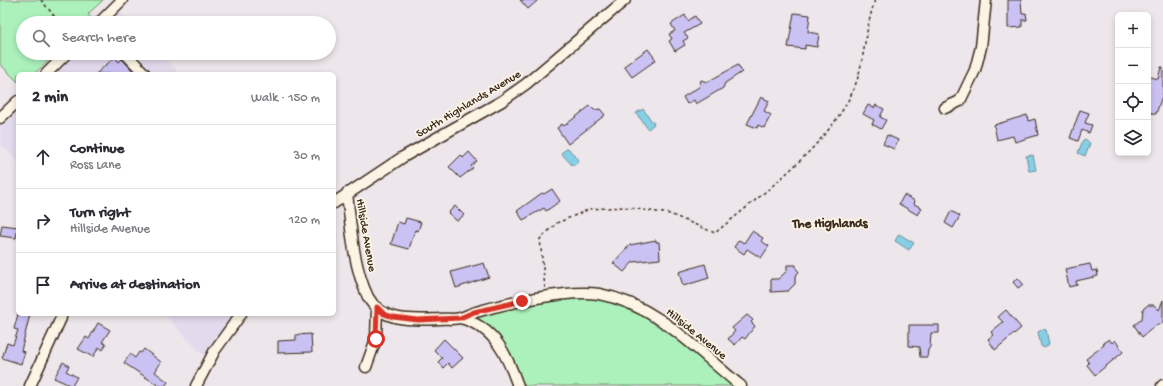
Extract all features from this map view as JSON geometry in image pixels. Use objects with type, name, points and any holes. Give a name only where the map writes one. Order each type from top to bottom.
[{"type":"street","points":[[105,16],[122,0]]},
{"type":"street","name":"South Highlands Avenue","points":[[336,202],[403,158],[502,101],[526,84],[625,0]]},
{"type":"street","points":[[945,108],[960,100],[975,70],[981,47],[986,0]]},
{"type":"street","points":[[48,72],[60,60]]},
{"type":"street","points":[[132,60],[143,72]]},
{"type":"street","points":[[0,118],[16,103]]},
{"type":"street","name":"Hillside Avenue","points":[[347,194],[352,239],[362,282],[369,298],[384,314],[393,317],[418,320],[460,318],[474,312],[522,301],[577,293],[598,294],[640,307],[676,330],[741,386]]},
{"type":"street","points":[[366,367],[376,339],[377,307]]},
{"type":"street","points":[[196,386],[215,350],[240,316]]},
{"type":"street","points":[[30,386],[61,318]]},
{"type":"street","points":[[460,318],[473,322],[484,328],[495,339],[504,352],[518,386]]},
{"type":"path","points":[[41,0],[54,16]]},
{"type":"path","points":[[547,297],[540,239],[557,223],[590,209],[624,207],[670,214],[715,233],[771,187],[821,140],[845,104],[858,78],[869,18],[876,0]]},
{"type":"shaded area","points":[[115,7],[123,16],[106,16]]},
{"type":"shaded area","points":[[60,60],[166,60],[178,72],[48,72]]},
{"type":"shaded area","points":[[16,103],[16,160],[0,143],[0,118]]},
{"type":"shaded area","points":[[166,316],[240,316],[209,361]]},
{"type":"green space","points":[[0,0],[103,0],[88,14],[90,16],[16,16],[16,60],[49,60],[36,72],[16,72],[16,80],[0,64]]},
{"type":"green space","points":[[599,297],[626,305],[651,317],[736,386],[524,386],[501,341],[470,318],[532,302]]},
{"type":"water","points":[[643,109],[654,124],[648,129],[636,113]]},
{"type":"water","points":[[1085,139],[1090,143],[1085,156],[1078,153],[1083,140]]},
{"type":"water","points":[[568,148],[579,161],[573,166],[561,153]]},
{"type":"water","points":[[1033,155],[1036,170],[1029,171],[1026,156]]},
{"type":"water","points":[[899,234],[914,243],[909,250],[895,241]]},
{"type":"water","points":[[1043,329],[1046,330],[1049,344],[1044,348],[1041,346],[1038,332]]},
{"type":"building","points":[[520,0],[538,0],[528,9]]},
{"type":"building","points":[[1008,0],[1021,0],[1022,14],[1026,13],[1027,20],[1022,20],[1022,27],[1008,28]]},
{"type":"building","points":[[794,13],[810,15],[808,32],[819,34],[817,47],[805,45],[805,49],[788,47]]},
{"type":"building","points":[[685,15],[688,21],[695,16],[700,24],[684,33],[688,38],[683,41],[685,45],[675,51],[669,41],[672,39],[669,34],[675,31],[671,24]]},
{"type":"building","points":[[648,49],[656,60],[632,77],[624,66]]},
{"type":"building","points":[[112,60],[117,60],[119,62],[123,60],[134,72],[98,72]]},
{"type":"building","points":[[738,65],[742,72],[725,83],[723,88],[696,104],[694,100],[687,104],[683,97],[699,87],[701,80],[707,82]]},
{"type":"building","points":[[1161,67],[1163,67],[1163,93],[1156,114],[1151,113],[1151,77],[1158,79]]},
{"type":"building","points":[[761,97],[769,101],[764,111],[771,115],[764,128],[758,125],[757,128],[747,124]]},
{"type":"building","points":[[868,105],[874,108],[876,105],[884,109],[880,117],[886,120],[881,129],[872,124],[874,120],[863,114]]},
{"type":"building","points":[[590,106],[594,110],[600,109],[605,115],[568,144],[557,128],[562,124],[564,126]]},
{"type":"building","points":[[1080,110],[1089,113],[1085,123],[1092,125],[1089,133],[1082,130],[1078,141],[1070,138]]},
{"type":"building","points":[[1027,115],[1028,121],[1035,119],[1038,135],[1015,142],[1013,136],[997,140],[994,125]]},
{"type":"building","points":[[887,135],[898,140],[894,149],[883,144]]},
{"type":"building","points":[[469,152],[477,161],[471,166],[473,168],[460,178],[449,167],[461,155],[463,158]]},
{"type":"building","points":[[552,189],[560,201],[546,211],[544,208],[523,220],[517,211],[542,193],[544,194]]},
{"type":"building","points":[[904,195],[915,201],[914,204],[922,208],[918,215],[899,204]]},
{"type":"building","points":[[455,206],[464,215],[457,221],[448,213]]},
{"type":"building","points":[[951,211],[960,216],[953,228],[945,223]]},
{"type":"building","points":[[406,218],[421,222],[418,231],[415,230],[409,249],[391,244],[398,222],[404,224]]},
{"type":"building","points":[[2,225],[16,227],[16,238],[0,236]]},
{"type":"building","points":[[752,231],[763,238],[761,241],[769,246],[761,258],[747,249],[744,254],[734,247],[739,240],[744,243]]},
{"type":"building","points":[[656,240],[656,242],[659,242],[660,259],[633,262],[624,272],[613,263],[630,245]]},
{"type":"building","points":[[484,263],[489,277],[456,288],[451,272]]},
{"type":"building","points":[[705,264],[709,278],[683,286],[679,272]]},
{"type":"building","points":[[1090,264],[1092,271],[1097,270],[1098,276],[1076,281],[1077,285],[1069,287],[1065,269]]},
{"type":"building","points":[[787,265],[796,265],[799,272],[795,276],[795,284],[788,291],[771,292],[771,279],[778,279],[787,271]]},
{"type":"building","points":[[1018,278],[1023,284],[1018,288],[1013,282]]},
{"type":"building","points":[[1163,300],[1163,323],[1155,326],[1142,337],[1134,325],[1142,319],[1143,309],[1148,305],[1154,305],[1159,310]]},
{"type":"building","points":[[1006,310],[1021,328],[995,350],[988,339],[993,335],[991,332],[1003,322],[998,317]]},
{"type":"building","points":[[747,315],[753,320],[751,322],[755,326],[745,339],[742,337],[735,345],[728,339],[735,331],[732,328]]},
{"type":"building","points":[[17,316],[30,316],[21,351],[25,352],[21,364],[2,358],[7,343],[13,345],[18,330],[14,329]]},
{"type":"building","points":[[98,323],[110,330],[102,342],[106,344],[103,350],[99,347],[93,357],[78,349],[86,337],[89,339]]},
{"type":"building","points":[[909,325],[939,325],[939,333],[931,333],[930,347],[927,357],[920,357],[919,347],[909,346]]},
{"type":"building","points":[[311,334],[312,352],[278,353],[278,341],[296,340],[296,335]]},
{"type":"building","points":[[444,339],[463,358],[452,368],[448,363],[443,368],[438,362],[442,358],[434,350]]},
{"type":"building","points":[[1109,339],[1112,343],[1115,340],[1123,352],[1095,375],[1087,365],[1089,363],[1086,359],[1104,345],[1103,343]]},
{"type":"building","points":[[144,349],[161,362],[155,372],[168,382],[165,386],[159,386],[124,363],[130,354],[135,358],[139,352],[141,353]]},
{"type":"building","points":[[63,362],[69,366],[66,371],[77,377],[72,386],[54,378]]},
{"type":"district","name":"The Highlands","points":[[830,222]]},
{"type":"route","points":[[376,339],[377,307],[384,314],[393,317],[418,320],[460,318],[474,312],[522,301]]}]
